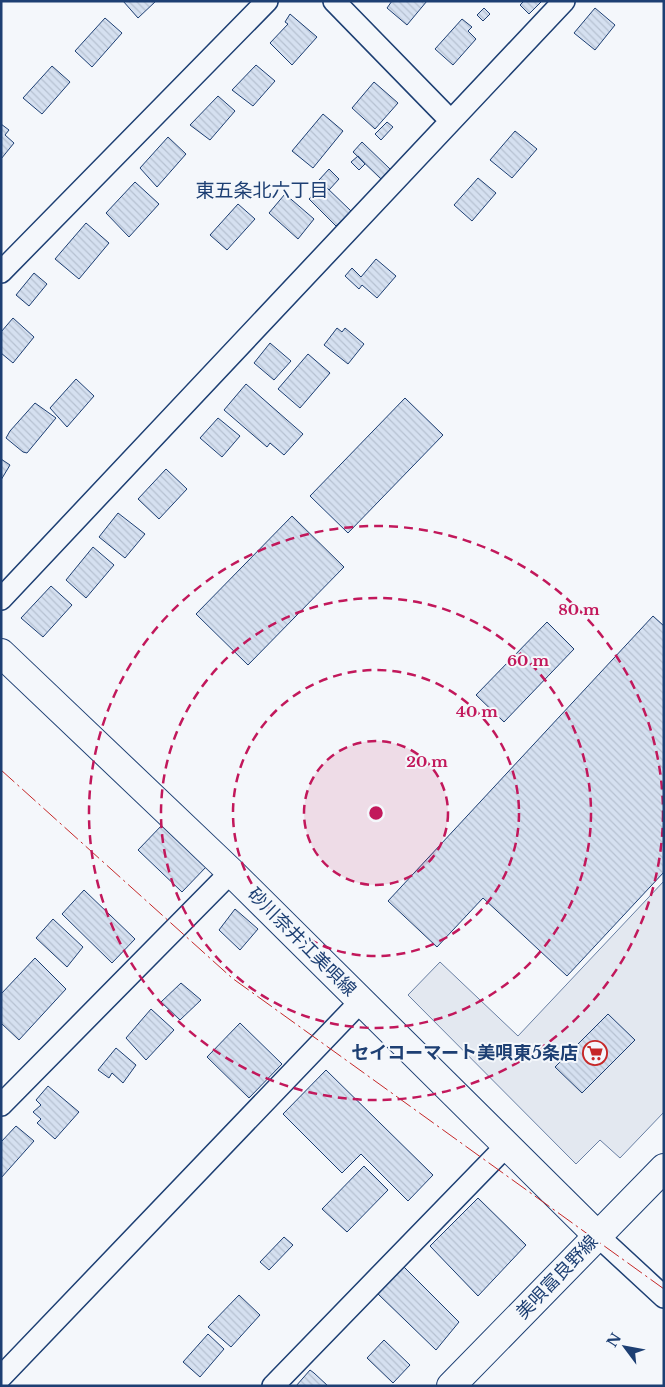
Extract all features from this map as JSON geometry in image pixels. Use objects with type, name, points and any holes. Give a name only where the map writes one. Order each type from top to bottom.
[{"type":"main road","name":"砂川奈井江美唄線","points":[[1,653],[231,872],[598,1236]]},
{"type":"main road","name":"美唄富良野線","points":[[451,1386],[664,1168]]},
{"type":"street","points":[[1,272],[267,1]]},
{"type":"street","points":[[334,1],[451,121]]},
{"type":"street","points":[[1,599],[564,1]]},
{"type":"street","points":[[1,1105],[231,872]]},
{"type":"street","points":[[1,1377],[361,1001]]},
{"type":"street","points":[[273,1386],[507,1145]]},
{"type":"street","points":[[598,1236],[664,1297]]},
{"type":"shaded area","points":[[664,881],[664,1112],[620,1158],[600,1140],[576,1164],[408,995],[440,962],[518,1036]]},
{"type":"building","points":[[123,1],[156,1],[138,18]]},
{"type":"building","points":[[392,1],[427,1],[407,25],[387,8]]},
{"type":"building","points":[[524,1],[542,1],[529,14],[520,5]]},
{"type":"building","points":[[484,8],[490,14],[483,21],[477,15]]},
{"type":"building","points":[[595,8],[615,25],[595,50],[574,33]]},
{"type":"building","points":[[290,14],[317,37],[292,65],[270,43],[288,24],[285,22]]},
{"type":"building","points":[[105,18],[122,33],[92,67],[75,51]]},
{"type":"building","points":[[462,19],[472,27],[468,31],[476,39],[453,65],[435,49]]},
{"type":"building","points":[[256,65],[275,81],[253,106],[232,90]]},
{"type":"building","points":[[52,66],[70,82],[42,114],[23,98]]},
{"type":"building","points":[[374,82],[398,103],[375,129],[352,108]]},
{"type":"building","points":[[218,96],[235,111],[210,140],[190,125]]},
{"type":"building","points":[[323,114],[343,131],[313,168],[292,151]]},
{"type":"building","points":[[387,122],[393,127],[381,140],[375,134]]},
{"type":"building","points":[[1,124],[9,130],[5,135],[14,143],[1,159]]},
{"type":"building","points":[[515,131],[537,149],[512,178],[490,160]]},
{"type":"building","points":[[168,137],[186,154],[157,187],[140,168]]},
{"type":"building","points":[[362,142],[390,169],[381,179],[353,152]]},
{"type":"building","points":[[358,156],[365,164],[359,170],[351,162]]},
{"type":"building","points":[[329,169],[339,179],[329,190],[319,180]]},
{"type":"building","points":[[478,178],[496,193],[472,221],[454,205]]},
{"type":"building","points":[[135,182],[159,204],[129,237],[106,213]]},
{"type":"building","points":[[323,184],[351,211],[336,226],[309,199]]},
{"type":"building","points":[[285,194],[314,219],[298,239],[269,213]]},
{"type":"building","points":[[238,204],[255,219],[227,250],[210,235]]},
{"type":"building","points":[[86,223],[109,243],[79,279],[55,259]]},
{"type":"building","points":[[376,259],[396,276],[377,298],[362,285],[359,289],[345,276],[352,268],[361,277]]},
{"type":"building","points":[[34,273],[47,284],[29,306],[16,295]]},
{"type":"building","points":[[13,318],[34,337],[13,363],[1,353],[1,332]]},
{"type":"building","points":[[337,328],[342,332],[345,328],[364,344],[348,364],[324,345]]},
{"type":"building","points":[[270,343],[291,361],[274,380],[254,363]]},
{"type":"building","points":[[308,354],[330,373],[300,408],[278,389]]},
{"type":"building","points":[[76,379],[94,396],[67,427],[50,408]]},
{"type":"building","points":[[246,384],[303,434],[284,455],[270,443],[267,447],[224,410]]},
{"type":"building","points":[[405,398],[443,435],[348,533],[310,496]]},
{"type":"building","points":[[35,403],[56,418],[27,453],[23,452],[6,438]]},
{"type":"building","points":[[218,418],[240,436],[222,457],[200,438]]},
{"type":"building","points":[[1,459],[10,465],[1,480]]},
{"type":"building","points":[[166,469],[187,489],[159,519],[138,499]]},
{"type":"building","points":[[118,513],[145,534],[125,558],[99,537]]},
{"type":"building","points":[[292,516],[344,567],[248,665],[196,614]]},
{"type":"building","points":[[93,547],[114,565],[86,598],[66,580]]},
{"type":"building","points":[[51,586],[72,605],[43,637],[21,618]]},
{"type":"building","points":[[653,616],[664,626],[664,872],[567,976],[483,898],[437,947],[388,901]]},
{"type":"building","points":[[547,622],[574,649],[504,722],[476,695]]},
{"type":"building","points":[[163,824],[207,866],[182,892],[138,850]]},
{"type":"building","points":[[84,890],[135,939],[112,963],[62,914]]},
{"type":"building","points":[[235,909],[258,929],[240,950],[219,930]]},
{"type":"building","points":[[53,919],[83,947],[67,967],[36,938]]},
{"type":"building","points":[[35,958],[66,989],[19,1040],[1,1023],[1,994]]},
{"type":"building","points":[[181,983],[201,1000],[180,1020],[161,1002]]},
{"type":"building","points":[[151,1009],[174,1030],[146,1060],[126,1038]]},
{"type":"building","name":"セイコーマート美唄東5条店","points":[[608,1014],[635,1040],[582,1093],[555,1067]]},
{"type":"building","points":[[240,1023],[282,1064],[249,1098],[207,1057]]},
{"type":"building","points":[[116,1048],[136,1065],[123,1083],[112,1073],[109,1078],[98,1070]]},
{"type":"building","points":[[326,1070],[433,1175],[408,1201],[361,1154],[342,1173],[283,1114]]},
{"type":"building","points":[[48,1086],[79,1112],[55,1139],[37,1123],[41,1119],[33,1112],[41,1105],[36,1100]]},
{"type":"building","points":[[16,1126],[34,1141],[1,1178],[1,1142]]},
{"type":"building","points":[[364,1166],[388,1190],[347,1232],[322,1209]]},
{"type":"building","points":[[478,1198],[526,1245],[478,1296],[430,1246]]},
{"type":"building","points":[[284,1237],[293,1245],[269,1270],[260,1262]]},
{"type":"building","points":[[403,1266],[459,1322],[436,1350],[378,1294]]},
{"type":"building","points":[[239,1295],[260,1315],[231,1347],[208,1327]]},
{"type":"building","points":[[208,1334],[224,1349],[200,1377],[183,1362]]},
{"type":"building","points":[[384,1340],[410,1365],[393,1383],[367,1358]]},
{"type":"building","points":[[310,1370],[314,1373],[328,1386],[296,1386]]},
{"type":"power","points":[[1,770],[232,978],[664,1289]]},
{"type":"place","name":"セイコーマート美唄東5条店","points":[[595,1053]]},
{"type":"district","name":"東五条北六丁目","points":[[262,190]]}]
